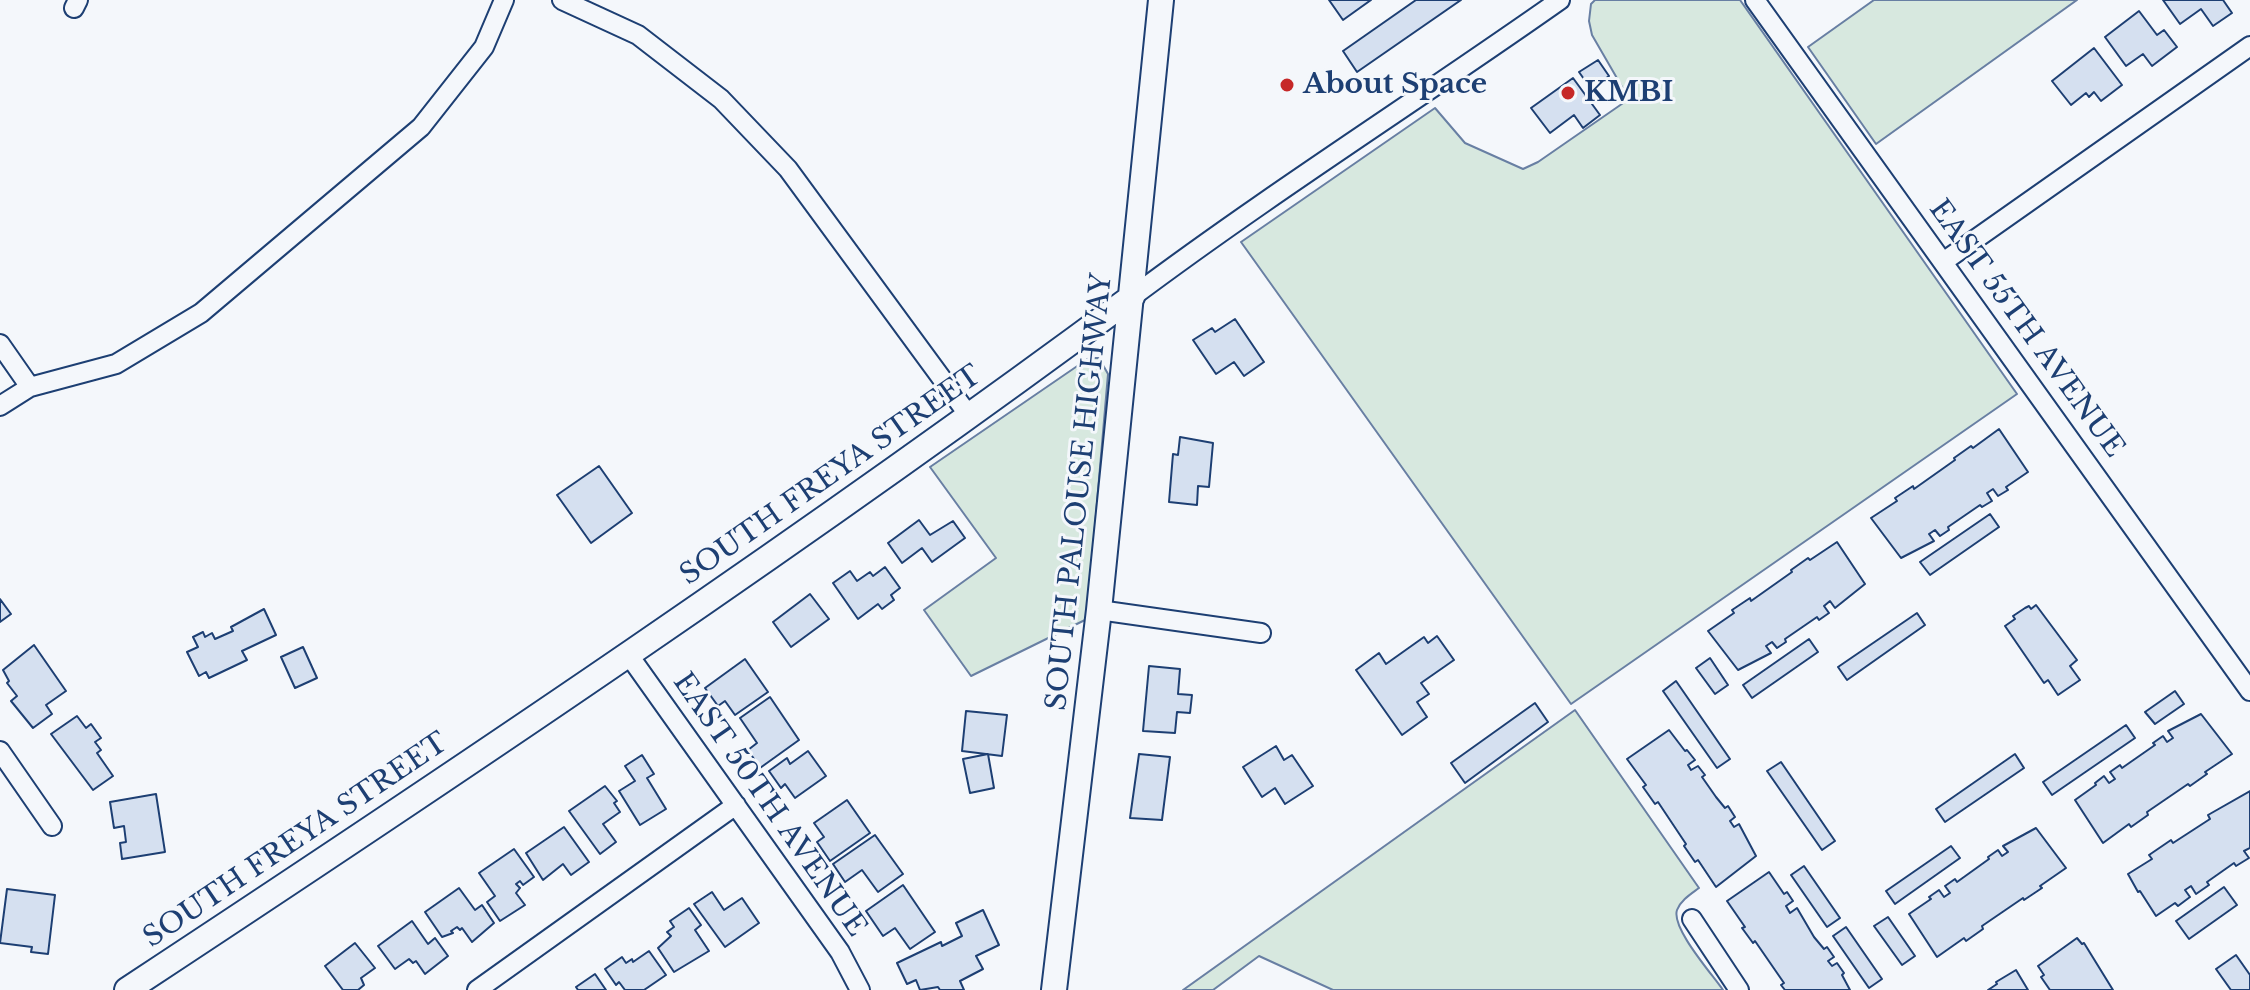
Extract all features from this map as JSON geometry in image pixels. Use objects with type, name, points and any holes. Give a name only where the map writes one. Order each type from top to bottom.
[{"type":"main road","name":"SOUTH PALOUSE HIGHWAY","points":[[1054,990],[1099,610],[1161,0]]},
{"type":"main road","name":"SOUTH FREYA STREET","points":[[127,990],[628,654],[970,417],[1132,297]]},
{"type":"street","points":[[0,406],[30,387],[116,364],[201,313],[421,127],[484,47],[504,0]]},
{"type":"street","points":[[562,0],[638,35],[721,99],[788,169],[970,417]]},
{"type":"street","name":"SOUTH FREYA STREET","points":[[1132,297],[1228,225],[1441,84],[1560,0]]},
{"type":"street","name":"EAST 55TH AVENUE","points":[[1755,0],[2250,691]]},
{"type":"street","points":[[1943,262],[2250,46]]},
{"type":"street","points":[[0,344],[30,387]]},
{"type":"street","points":[[1099,610],[1261,633]]},
{"type":"street","name":"EAST 50TH AVENUE","points":[[628,654],[840,952],[860,990]]},
{"type":"street","points":[[0,751],[52,826]]},
{"type":"street","points":[[477,990],[736,805]]},
{"type":"street","points":[[1692,919],[1739,990]]},
{"type":"shaded area","points":[[1595,0],[1740,0],[2017,394],[1571,704],[1241,242],[1435,108],[1465,143],[1523,169],[1538,162],[1629,99],[1592,35],[1589,21],[1591,4]]},
{"type":"shaded area","points":[[1874,0],[2077,0],[1876,144],[1808,47]]},
{"type":"shaded area","points":[[1089,358],[1099,358],[1108,374],[1087,619],[971,676],[924,610],[996,558],[930,467]]},
{"type":"shaded area","points":[[1575,710],[1699,888],[1681,903],[1677,918],[1686,939],[1723,990],[1333,990],[1259,956],[1213,990],[1183,990]]},
{"type":"building","points":[[1329,0],[1371,0],[1343,20]]},
{"type":"building","points":[[1416,0],[1461,0],[1357,72],[1343,51]]},
{"type":"building","points":[[2163,0],[2223,0],[2232,13],[2213,26],[2201,9],[2180,24]]},
{"type":"building","points":[[2139,11],[2157,35],[2164,30],[2177,47],[2152,66],[2143,54],[2126,66],[2105,37]]},
{"type":"building","points":[[2094,48],[2122,85],[2101,101],[2094,92],[2089,97],[2086,93],[2071,105],[2052,81]]},
{"type":"building","points":[[1598,60],[1609,76],[1591,89],[1579,72]]},
{"type":"building","name":"KMBI","points":[[1573,78],[1600,115],[1583,128],[1574,115],[1550,133],[1531,108]]},
{"type":"building","points":[[1235,319],[1264,362],[1244,376],[1234,362],[1216,374],[1193,340],[1212,328],[1215,332]]},
{"type":"building","points":[[1999,429],[2028,472],[1998,496],[1993,489],[1987,493],[1992,501],[1982,507],[1980,505],[1940,536],[1935,530],[1929,534],[1934,541],[1901,558],[1871,518],[1897,501],[1895,498],[1913,486],[1914,489]]},
{"type":"building","points":[[1180,437],[1213,443],[1209,487],[1198,486],[1197,505],[1169,502],[1173,454],[1178,455]]},
{"type":"building","points":[[599,466],[632,513],[591,543],[557,495]]},
{"type":"building","points":[[1990,514],[1999,527],[1930,575],[1920,562]]},
{"type":"building","points":[[919,520],[930,535],[953,521],[965,538],[932,562],[922,548],[902,563],[888,543]]},
{"type":"building","points":[[1837,542],[1865,584],[1835,608],[1830,601],[1824,606],[1829,613],[1819,620],[1817,617],[1777,648],[1772,642],[1766,646],[1771,653],[1738,670],[1708,631],[1734,613],[1732,610],[1750,598],[1751,601],[1808,558],[1810,560]]},
{"type":"building","points":[[885,567],[900,588],[891,595],[894,600],[882,609],[878,604],[858,619],[833,583],[850,571],[857,581],[870,572],[873,576]]},
{"type":"building","points":[[810,594],[829,619],[791,647],[773,622]]},
{"type":"building","points":[[0,599],[11,614],[0,622]]},
{"type":"building","points":[[2036,605],[2077,660],[2070,666],[2080,680],[2058,695],[2048,680],[2044,683],[2005,626],[2015,619],[2013,616]]},
{"type":"building","points":[[264,609],[276,635],[242,651],[247,660],[209,678],[206,672],[199,676],[187,652],[198,647],[193,637],[203,632],[205,637],[212,633],[215,639],[233,631],[231,627]]},
{"type":"building","points":[[1917,613],[1925,625],[1847,680],[1838,667]]},
{"type":"building","points":[[1437,636],[1454,660],[1421,683],[1429,694],[1417,702],[1427,717],[1402,735],[1356,670],[1379,653],[1386,664],[1424,637],[1428,643]]},
{"type":"building","points":[[1809,639],[1818,652],[1752,698],[1743,685]]},
{"type":"building","points":[[34,645],[66,691],[46,705],[52,714],[33,728],[11,701],[17,696],[7,683],[9,681],[3,670]]},
{"type":"building","points":[[303,647],[317,678],[295,688],[281,657]]},
{"type":"building","points":[[1710,658],[1728,685],[1715,694],[1696,668]]},
{"type":"building","points":[[745,659],[768,692],[735,715],[725,701],[718,706],[705,688]]},
{"type":"building","points":[[1149,666],[1180,669],[1178,694],[1192,695],[1190,713],[1177,712],[1175,733],[1143,731]]},
{"type":"building","points":[[1676,681],[1730,759],[1717,768],[1663,691]]},
{"type":"building","points":[[2175,691],[2184,704],[2155,724],[2145,712]]},
{"type":"building","points":[[770,697],[799,740],[760,768],[748,750],[757,743],[740,718]]},
{"type":"building","points":[[1535,703],[1548,722],[1465,783],[1451,763]]},
{"type":"building","points":[[966,711],[1007,715],[1002,756],[962,751]]},
{"type":"building","points":[[2201,714],[2232,754],[2190,786],[2188,784],[2147,812],[2148,815],[2131,827],[2129,824],[2103,843],[2075,800],[2104,776],[2109,783],[2115,779],[2110,772],[2120,765],[2122,768],[2163,736],[2167,742],[2173,738],[2168,731]]},
{"type":"building","points":[[77,716],[86,728],[91,724],[101,738],[95,742],[101,750],[97,753],[113,776],[93,790],[51,734]]},
{"type":"building","points":[[2126,725],[2135,738],[2052,795],[2043,782]]},
{"type":"building","points":[[1669,730],[1695,760],[1688,765],[1691,770],[1698,766],[1716,797],[1725,808],[1728,806],[1735,817],[1730,821],[1734,827],[1739,824],[1756,856],[1716,887],[1698,860],[1695,862],[1684,846],[1686,844],[1658,802],[1655,804],[1643,787],[1646,785],[1627,759]]},
{"type":"building","points":[[1276,746],[1284,760],[1292,755],[1313,786],[1285,804],[1275,788],[1262,797],[1243,767]]},
{"type":"building","points":[[808,751],[826,776],[795,798],[785,784],[781,788],[769,771],[787,758],[790,764]]},
{"type":"building","points":[[988,754],[994,788],[970,793],[963,759]]},
{"type":"building","points":[[1139,754],[1170,757],[1162,820],[1130,818]]},
{"type":"building","points":[[2015,754],[2024,768],[1945,822],[1936,809]]},
{"type":"building","points":[[642,755],[654,774],[647,778],[666,809],[640,825],[619,791],[635,781],[625,766]]},
{"type":"building","points":[[1781,762],[1835,841],[1822,850],[1767,771]]},
{"type":"building","points":[[605,786],[617,801],[614,803],[620,812],[603,824],[616,842],[600,854],[569,811]]},
{"type":"building","points":[[2250,791],[2250,848],[2244,851],[2249,858],[2236,866],[2234,863],[2196,894],[2191,886],[2185,890],[2190,897],[2156,916],[2128,874],[2152,859],[2149,855],[2171,840],[2173,843],[2210,819],[2208,815]]},
{"type":"building","points":[[156,794],[165,852],[122,859],[120,843],[126,842],[124,826],[114,828],[110,802]]},
{"type":"building","points":[[847,800],[870,833],[830,861],[817,842],[824,837],[814,823]]},
{"type":"building","points":[[564,827],[589,862],[571,875],[563,864],[543,880],[526,853]]},
{"type":"building","points":[[2036,828],[2066,868],[2040,886],[2042,888],[1982,926],[1983,929],[1966,941],[1964,938],[1937,957],[1909,914],[1939,890],[1944,897],[1950,893],[1945,886],[1955,879],[1957,882],[1998,850],[2002,856],[2008,852],[2003,846]]},
{"type":"building","points":[[875,835],[903,874],[878,892],[862,870],[845,882],[833,864]]},
{"type":"building","points":[[1951,846],[1960,858],[1895,904],[1886,891]]},
{"type":"building","points":[[514,849],[534,877],[523,885],[520,881],[516,884],[520,888],[516,893],[525,905],[500,921],[487,902],[495,896],[479,873]]},
{"type":"building","points":[[1804,866],[1840,918],[1827,927],[1791,875]]},
{"type":"building","points":[[1769,872],[1784,894],[1787,892],[1793,901],[1786,906],[1790,913],[1797,908],[1814,937],[1834,957],[1828,961],[1832,966],[1837,963],[1850,990],[1785,990],[1781,985],[1784,983],[1755,941],[1753,943],[1742,928],[1745,927],[1727,901]]},
{"type":"building","points":[[903,885],[935,932],[910,949],[895,928],[883,936],[866,911]]},
{"type":"building","points":[[2224,887],[2237,905],[2189,939],[2176,921]]},
{"type":"building","points":[[459,888],[475,910],[482,905],[494,923],[472,942],[462,928],[457,927],[451,931],[453,933],[442,937],[425,912]]},
{"type":"building","points":[[7,889],[55,895],[48,954],[31,952],[32,947],[0,943]]},
{"type":"building","points":[[712,892],[724,910],[742,898],[759,923],[725,947],[694,904]]},
{"type":"building","points":[[689,908],[701,925],[695,930],[709,951],[674,972],[658,948],[671,936],[667,932],[674,927],[670,921]]},
{"type":"building","points":[[983,910],[999,945],[976,956],[983,969],[960,981],[964,990],[940,990],[938,987],[920,990],[916,980],[907,984],[897,963],[941,942],[942,946],[962,936],[956,923]]},
{"type":"building","points":[[1888,917],[1915,956],[1902,965],[1874,926]]},
{"type":"building","points":[[412,921],[428,944],[435,938],[448,956],[425,974],[416,961],[413,963],[409,959],[395,969],[378,946]]},
{"type":"building","points":[[1846,927],[1882,979],[1869,988],[1833,936]]},
{"type":"building","points":[[2077,938],[2084,943],[2113,990],[2050,990],[2041,977],[2044,975],[2038,966]]},
{"type":"building","points":[[355,943],[375,968],[361,978],[364,985],[358,990],[343,990],[325,966]]},
{"type":"building","points":[[649,951],[666,975],[644,990],[625,990],[619,982],[616,985],[605,969],[622,957],[626,963],[632,959],[633,962]]},
{"type":"building","points":[[2236,955],[2250,975],[2250,990],[2231,990],[2216,969]]},
{"type":"building","points":[[2016,970],[2028,990],[1988,990],[1996,982]]},
{"type":"building","points":[[595,974],[606,990],[578,990],[576,987]]},
{"type":"place","name":"About Space","points":[[1287,85]]},
{"type":"place","name":"KMBI","points":[[1568,93]]}]
